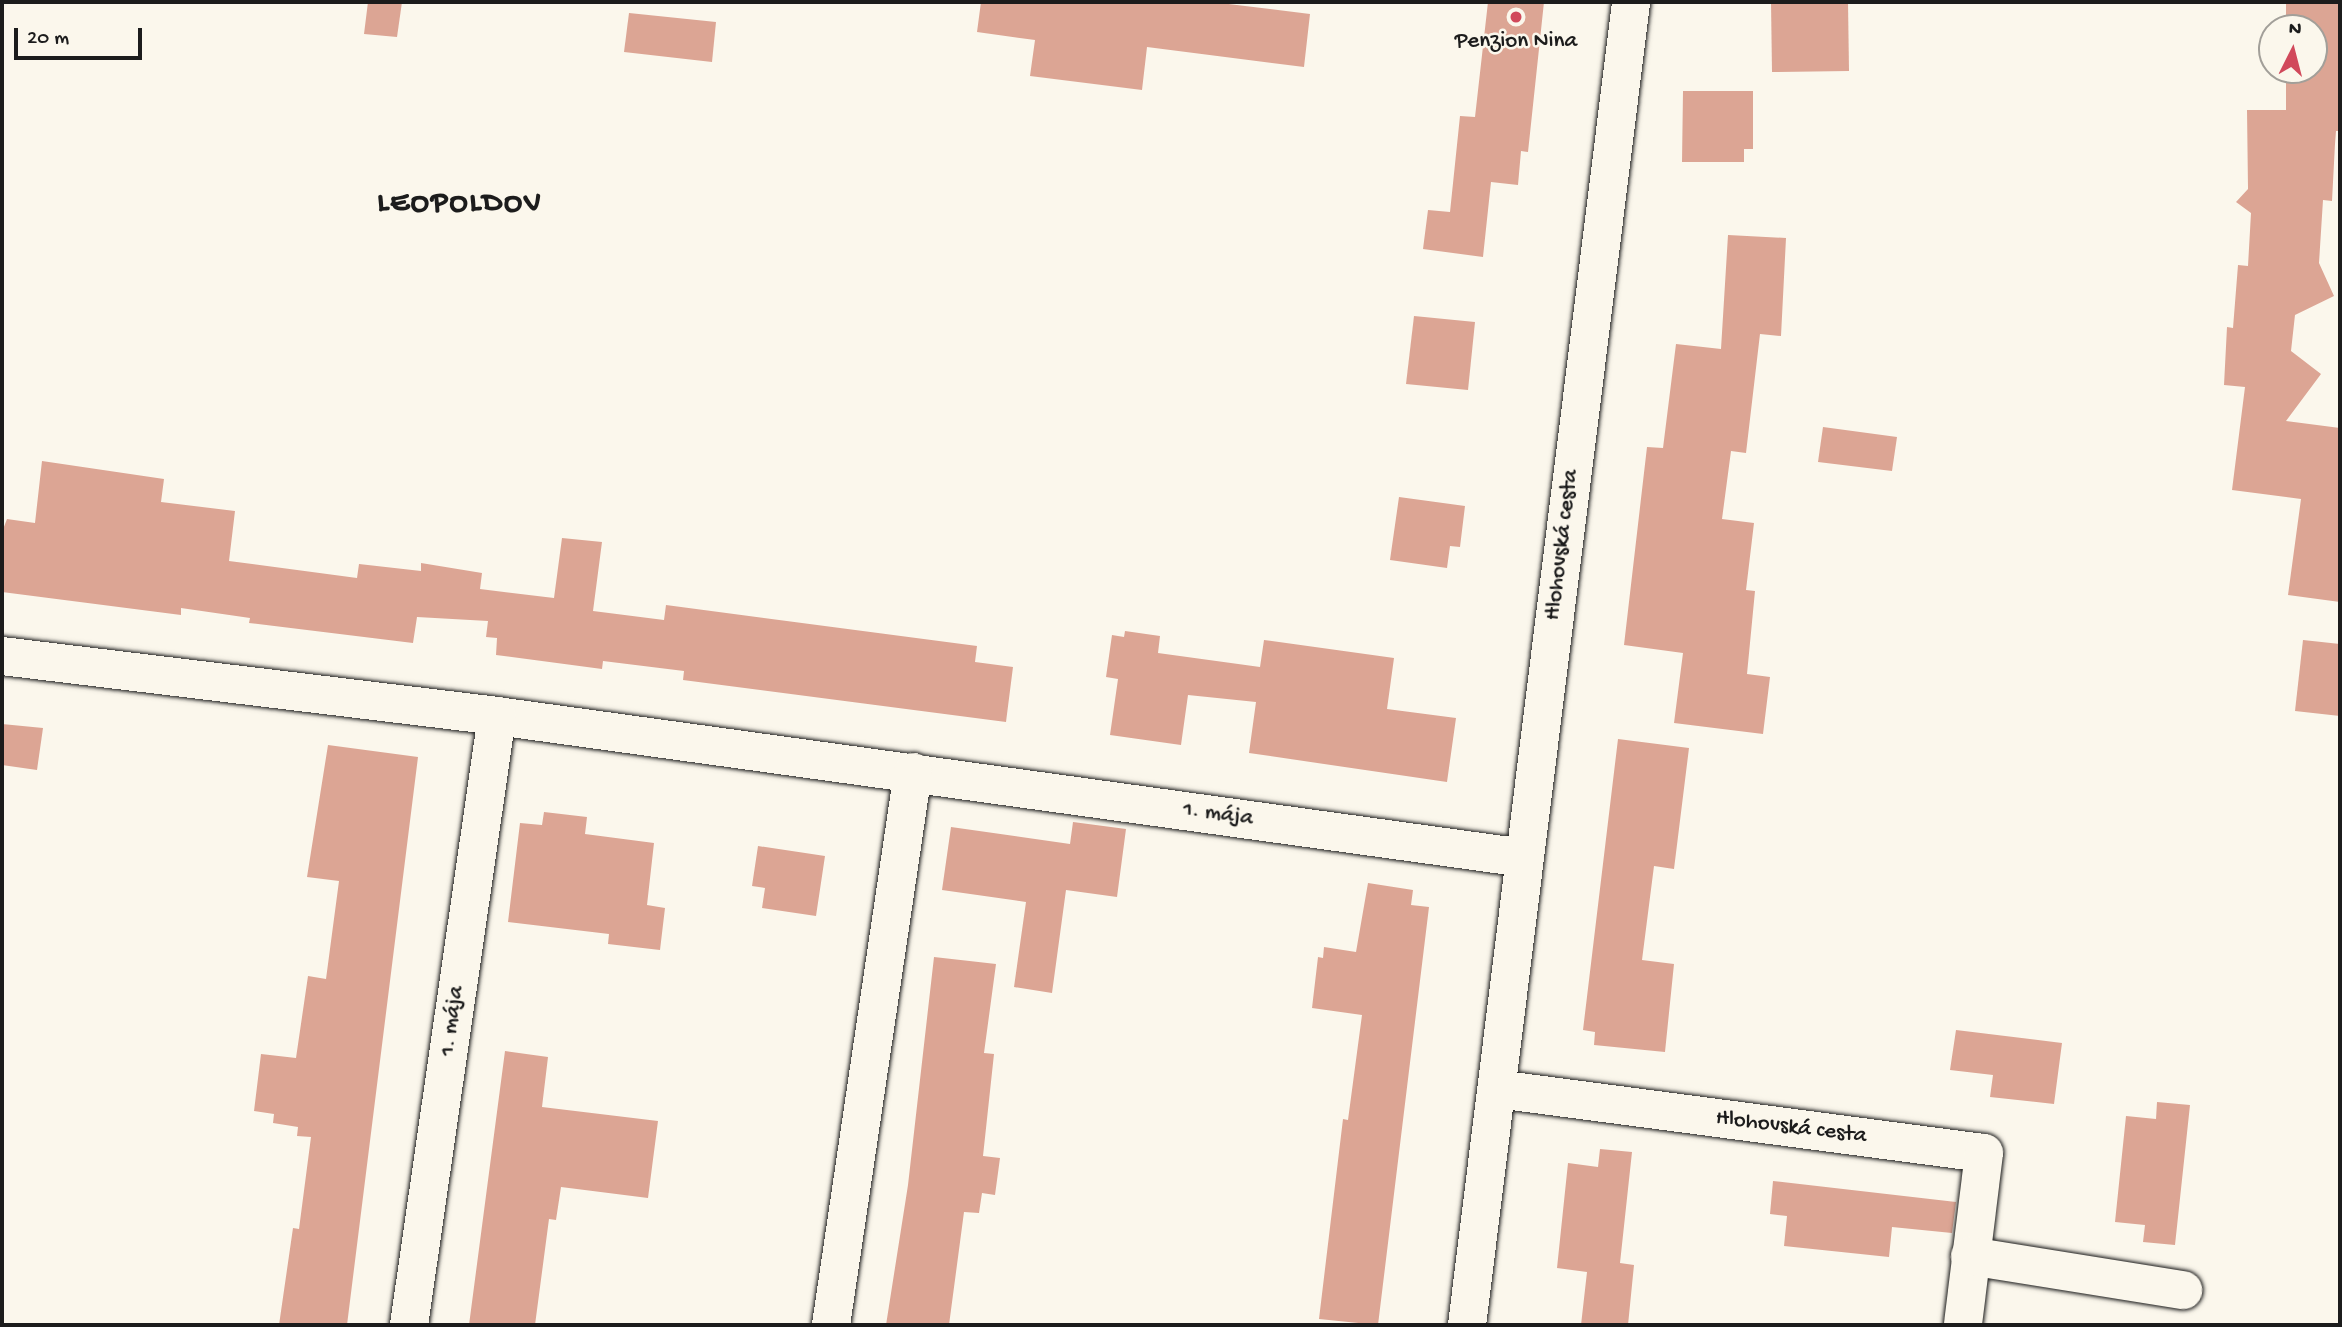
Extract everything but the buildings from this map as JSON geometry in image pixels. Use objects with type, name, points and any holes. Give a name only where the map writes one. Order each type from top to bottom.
[{"type":"street","name":"Hlohovská cesta","points":[[1467,1325],[1631,2]]},
{"type":"street","name":"1. mája","points":[[2,656],[497,716],[1524,858]]},
{"type":"street","name":"1. mája","points":[[409,1325],[497,716]]},
{"type":"street","points":[[831,1325],[913,772]]},
{"type":"street","name":"Hlohovská cesta","points":[[1497,1089],[1983,1153],[1963,1325]]},
{"type":"street","points":[[1970,1256],[2183,1290]]},
{"type":"place","name":"Penzion Nina","points":[[1516,17]]},
{"type":"district","name":"LEOPOLDOV","points":[[460,205]]}]
